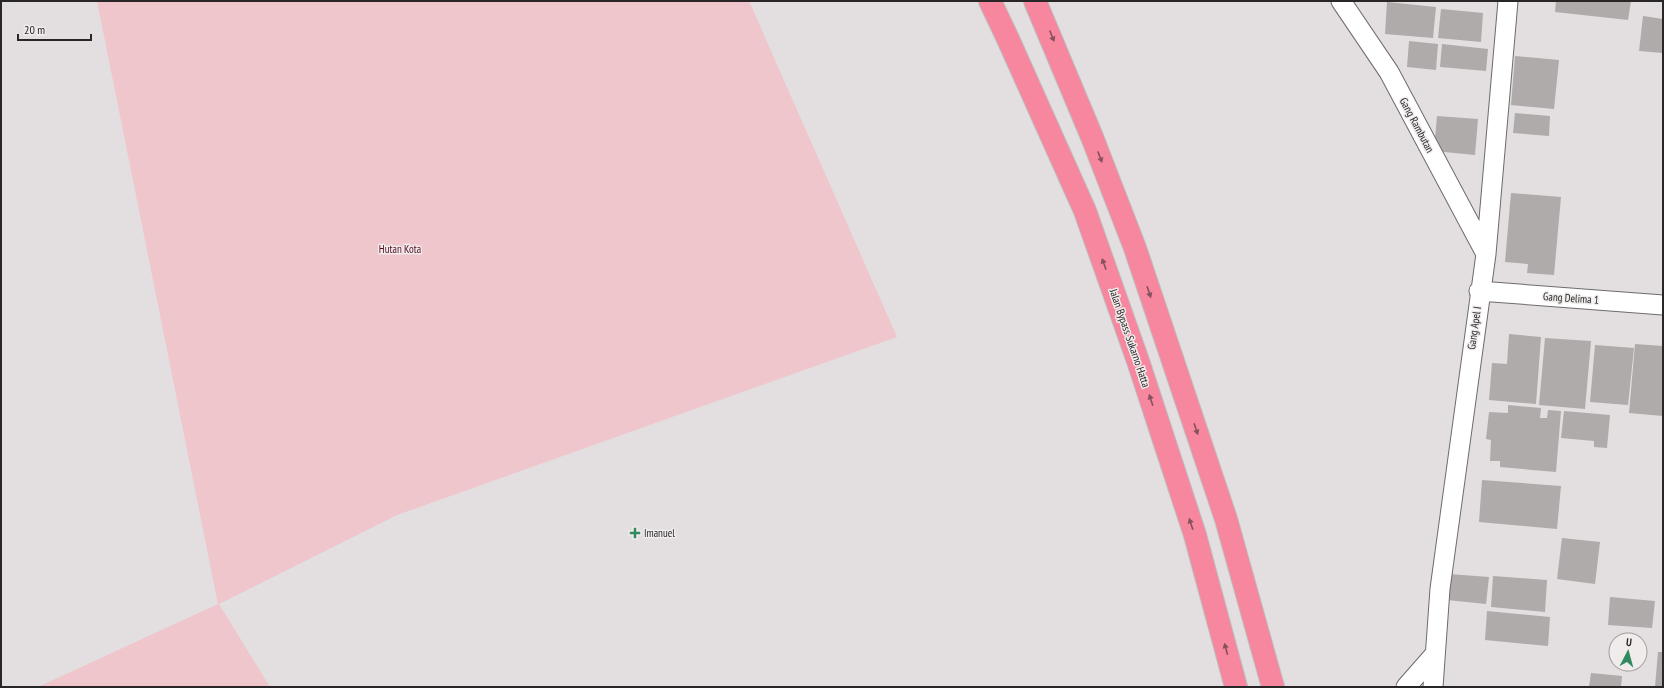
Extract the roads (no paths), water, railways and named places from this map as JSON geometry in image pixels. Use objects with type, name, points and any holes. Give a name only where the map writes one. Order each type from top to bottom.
[{"type":"highway","name":"Jalan Bypass Sukarno Hatta","points":[[990,1],[1085,211],[1138,361],[1195,536],[1236,687]]},
{"type":"highway","points":[[1035,1],[1092,137],[1135,248],[1226,519],[1273,687]]},
{"type":"street","name":"Gang Rambutan","points":[[1341,1],[1389,72],[1486,254]]},
{"type":"street","name":"Gang Apel I","points":[[1433,687],[1440,589],[1479,291],[1486,254],[1508,1]]},
{"type":"street","name":"Gang Delima 1","points":[[1479,291],[1663,305]]},
{"type":"street","points":[[1406,687],[1435,654]]},
{"type":"place","name":"Imanuel","points":[[635,533]]},
{"type":"park label","name":"Hutan Kota","points":[[400,249]]}]
